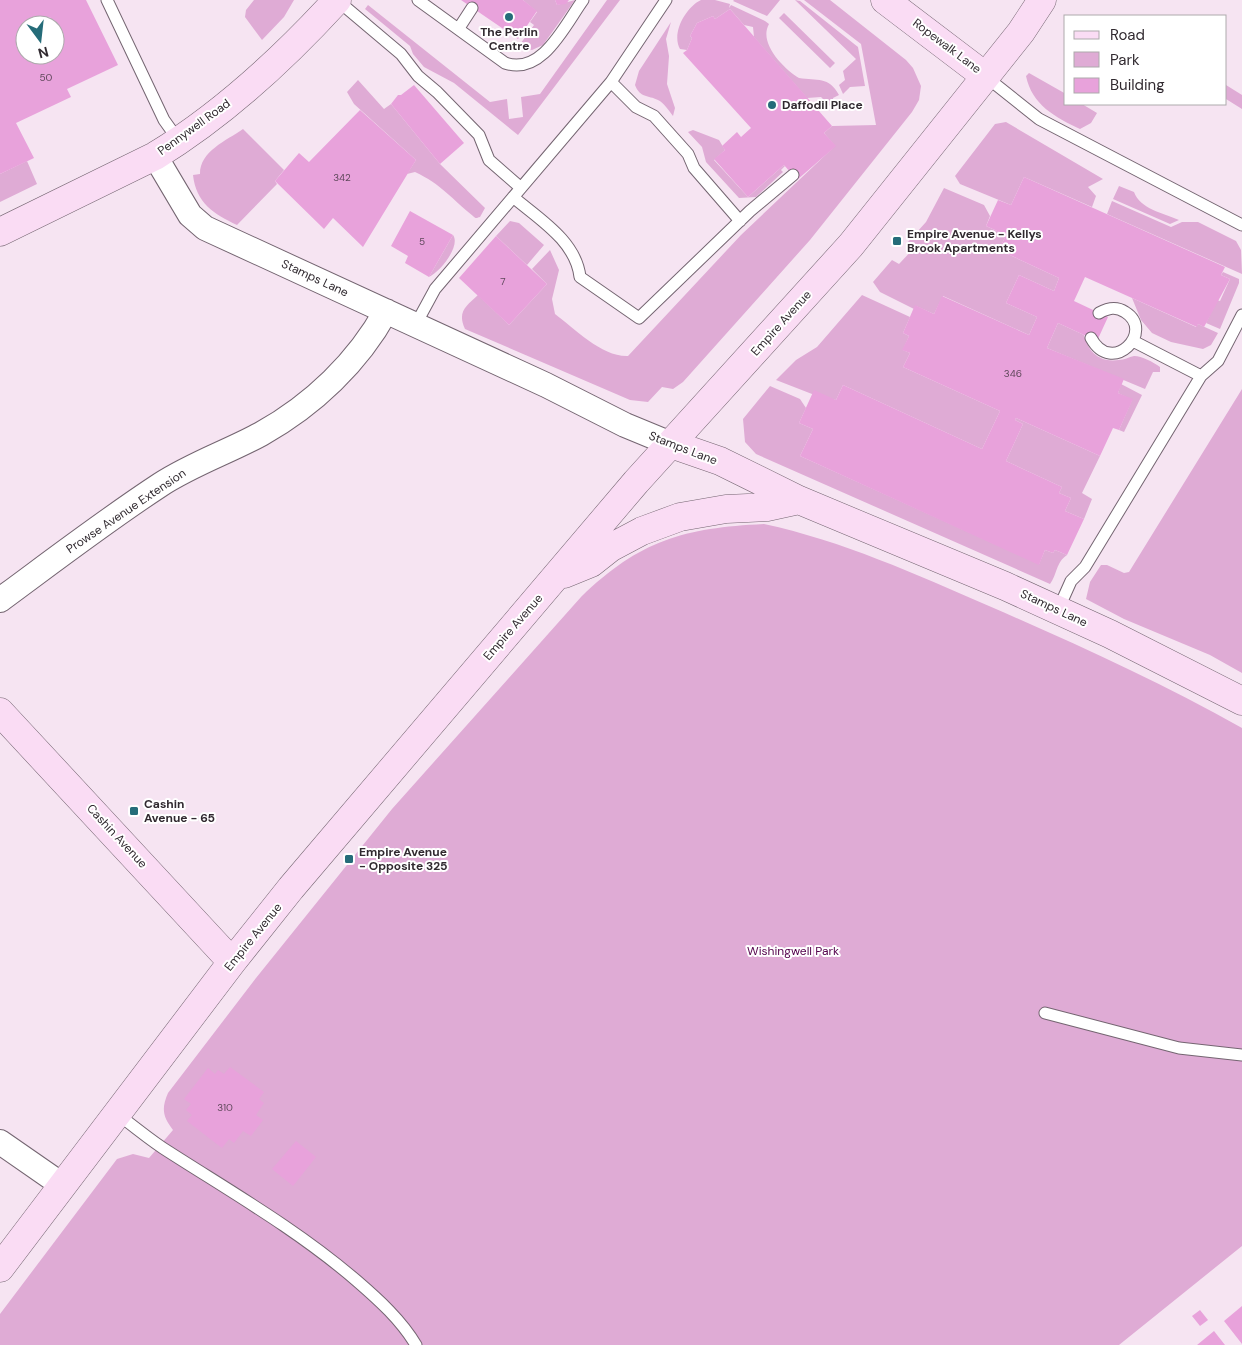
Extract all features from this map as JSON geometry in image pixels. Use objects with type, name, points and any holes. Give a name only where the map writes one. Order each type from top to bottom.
[{"type":"main road","name":"Pennywell Road","points":[[0,232],[155,156],[179,141],[259,78],[302,39],[337,0]]},
{"type":"main road","name":"Ropewalk Lane","points":[[885,0],[985,76]]},
{"type":"main road","name":"Empire Avenue","points":[[0,1268],[232,962],[452,697],[558,576],[636,482],[851,245],[1021,32],[1042,0]]},
{"type":"main road","name":"Stamps Lane","points":[[670,444],[720,461],[799,500],[1058,610],[1242,701]]},
{"type":"main road","points":[[558,576],[591,563],[610,548],[642,531],[680,517],[726,509],[767,507],[799,500]]},
{"type":"main road","name":"Cashin Avenue","points":[[0,712],[232,962]]},
{"type":"street","name":"Stamps Lane","points":[[155,156],[190,215],[205,228],[416,324],[625,425],[670,444]]},
{"type":"street","name":"Prowse Avenue Extension","points":[[0,600],[161,485],[201,461],[261,434],[297,411],[348,366],[372,336],[386,311]]},
{"type":"street","points":[[0,1142],[62,1185]]},
{"type":"lane","points":[[108,0],[164,120],[179,141]]},
{"type":"lane","points":[[337,0],[401,54],[418,76],[437,92],[479,135],[489,160],[521,188]]},
{"type":"lane","points":[[418,0],[505,63],[522,65],[533,62],[544,54],[583,0]]},
{"type":"lane","points":[[416,324],[435,289],[610,82],[666,0]]},
{"type":"lane","points":[[458,28],[472,8]]},
{"type":"lane","points":[[985,76],[1039,119],[1242,225]]},
{"type":"lane","points":[[610,82],[636,108],[654,116],[688,154],[694,168],[740,221]]},
{"type":"lane","points":[[513,197],[568,245],[575,257],[580,277],[640,318],[740,221],[792,175]]},
{"type":"lane","points":[[1092,338],[1101,350],[1115,353],[1128,347],[1133,341],[1135,327],[1128,314],[1115,308],[1099,312]]},
{"type":"lane","points":[[1058,610],[1071,581],[1085,566],[1201,376],[1218,361],[1242,315]]},
{"type":"lane","points":[[1133,341],[1201,376]]},
{"type":"lane","points":[[1045,1013],[1179,1048],[1242,1055]]},
{"type":"lane","points":[[117,1114],[167,1151],[255,1206],[332,1260],[382,1303],[416,1345]]},
{"type":"green space","points":[[254,0],[294,0],[284,17],[262,40],[245,17],[246,10]]},
{"type":"green space","points":[[523,0],[555,0],[557,5],[575,0],[543,45],[532,50],[518,47],[534,25],[530,22],[537,12]]},
{"type":"green space","points":[[607,0],[620,0],[518,135],[454,83],[424,67],[413,54],[410,46],[365,9],[368,5],[490,102],[507,99],[509,119],[523,117],[521,97],[540,94]]},
{"type":"green space","points":[[701,0],[715,0],[730,4],[729,8],[731,5],[769,24],[767,39],[774,55],[799,78],[822,80],[831,85],[839,95],[833,98],[834,104],[830,106],[821,97],[807,98],[754,37],[753,27],[744,25],[730,9],[715,19],[713,16],[697,23],[690,36],[692,38],[687,50],[680,49],[677,36],[681,21],[690,8]]},
{"type":"green space","points":[[734,0],[780,0],[767,16],[733,1]]},
{"type":"green space","points":[[795,0],[800,1],[858,47],[865,86],[850,87],[843,94],[839,85],[845,80],[843,71],[856,59]]},
{"type":"green space","points":[[804,0],[830,0],[906,60],[913,68],[921,86],[919,100],[912,112],[810,240],[683,382],[673,389],[662,387],[648,402],[630,400],[465,329],[462,314],[478,295],[509,325],[547,284],[532,269],[550,250],[559,270],[552,299],[555,314],[599,347],[608,352],[628,356],[741,235],[835,146],[824,133],[832,126],[876,125],[861,44]]},
{"type":"green space","points":[[784,13],[835,63],[830,68],[779,18]]},
{"type":"green space","points":[[671,22],[666,39],[669,56],[667,84],[675,108],[673,116],[662,103],[639,92],[635,85],[639,71]]},
{"type":"green space","points":[[1029,73],[1064,93],[1064,105],[1084,105],[1097,113],[1091,123],[1080,129],[1054,115],[1033,95],[1026,76]]},
{"type":"green space","points":[[358,80],[384,109],[391,104],[440,164],[485,208],[480,217],[475,218],[439,187],[424,177],[415,172],[407,174],[416,160],[354,104],[347,92]]},
{"type":"green space","points":[[1227,86],[1242,95],[1242,109],[1227,100]]},
{"type":"green space","points":[[1006,122],[1103,179],[1088,187],[1096,196],[1092,207],[1024,177],[1011,205],[960,184],[955,176],[995,124]]},
{"type":"green space","points":[[243,129],[284,170],[275,181],[277,184],[237,225],[214,212],[202,200],[195,185],[193,175],[200,174],[204,159],[215,147]]},
{"type":"green space","points":[[693,130],[719,140],[725,150],[714,160],[748,197],[784,165],[781,170],[783,172],[756,197],[739,198],[706,162],[702,147],[688,132]]},
{"type":"green space","points":[[27,161],[37,184],[0,202],[0,174]]},
{"type":"green space","points":[[1119,186],[1134,192],[1141,203],[1159,213],[1179,220],[1170,224],[1113,199]]},
{"type":"green space","points":[[944,188],[984,205],[990,216],[986,226],[1006,235],[999,250],[1059,278],[1054,291],[1019,275],[1006,303],[1037,317],[1029,335],[943,296],[934,314],[916,306],[914,309],[880,292],[873,282],[892,260],[899,264],[914,248],[907,243],[926,222]]},
{"type":"green space","points":[[1112,201],[1171,227],[1182,222],[1198,222],[1236,241],[1241,250],[1242,274],[1107,214]]},
{"type":"green space","points":[[510,221],[519,223],[544,245],[527,265],[496,236]]},
{"type":"green space","points":[[453,235],[455,240],[452,252],[439,270],[429,277]]},
{"type":"green space","points":[[1223,272],[1239,279],[1239,283],[1220,329],[1206,323],[1217,300],[1220,301],[1230,279],[1221,275]]},
{"type":"green space","points":[[862,295],[910,317],[903,333],[909,336],[903,350],[910,353],[903,367],[1000,411],[982,449],[843,385],[836,400],[812,394],[776,380],[796,360],[817,347]]},
{"type":"green space","points":[[1132,298],[1196,327],[1198,324],[1218,333],[1211,345],[1203,349],[1171,342],[1152,333],[1141,320]]},
{"type":"green space","points":[[1058,323],[1084,335],[1088,346],[1101,358],[1106,360],[1123,360],[1134,356],[1140,357],[1160,367],[1160,372],[1153,372],[1145,389],[1047,348]]},
{"type":"green space","points":[[1121,384],[1142,395],[1124,432],[1119,430],[1132,400],[1118,393]]},
{"type":"green space","points":[[770,386],[800,399],[806,408],[799,423],[813,429],[800,456],[1039,564],[1045,550],[1053,553],[1055,550],[1067,555],[1061,561],[1050,584],[756,454],[745,442],[743,419]]},
{"type":"green space","points":[[1242,389],[1242,673],[1210,655],[1124,619],[1086,599],[1090,582],[1101,565],[1107,565],[1124,573],[1129,572]]},
{"type":"green space","points":[[1016,418],[1100,456],[1082,493],[1092,499],[1084,519],[1065,511],[1071,498],[1059,493],[1062,487],[1006,461],[1023,424],[1015,420]]},
{"type":"green space","name":"Wishingwell Park","points":[[764,524],[822,539],[934,582],[1117,664],[1242,728],[1242,1246],[1119,1345],[0,1345],[0,1314],[117,1159],[133,1154],[149,1158],[173,1130],[164,1113],[164,1104],[168,1093],[256,978],[392,809],[581,597],[623,562],[665,541],[710,529]]},
{"type":"building","points":[[0,0],[86,0],[118,65],[67,89],[71,97],[16,123],[34,158],[0,174]]},
{"type":"building","name":"The Perlin Centre","points":[[461,0],[523,0],[537,11],[518,39]]},
{"type":"building","points":[[555,0],[569,0],[566,4],[557,5]]},
{"type":"building","name":"Daffodil Place","points":[[730,9],[832,126],[824,133],[836,146],[797,180],[784,165],[748,197],[714,159],[725,150],[722,146],[737,132],[741,137],[751,128],[683,53],[687,50],[692,38],[690,36],[697,23],[713,16],[715,19]]},
{"type":"building","points":[[414,85],[464,143],[440,164],[391,104],[398,95],[401,95]]},
{"type":"building","points":[[360,110],[416,160],[363,247],[333,218],[324,229],[275,181],[299,153],[309,162]]},
{"type":"building","points":[[1024,177],[1225,267],[1221,275],[1230,279],[1204,327],[1198,324],[1197,327],[1085,277],[1074,301],[1108,317],[1097,341],[1058,323],[1047,348],[1124,379],[1118,393],[1133,399],[1119,430],[1113,428],[1100,456],[1016,418],[1015,420],[1023,424],[1006,461],[1062,487],[1059,493],[1071,498],[1065,511],[1084,519],[1067,555],[1055,550],[1053,553],[1045,550],[1039,565],[800,456],[813,429],[799,423],[814,390],[836,400],[843,385],[982,449],[1000,411],[903,367],[910,353],[902,350],[909,336],[903,333],[915,305],[934,314],[942,296],[1029,335],[1037,317],[1006,303],[1019,275],[1054,291],[1059,278],[999,250],[1006,235],[986,226],[998,200],[1011,205]]},
{"type":"building","points":[[410,211],[453,235],[429,277],[405,263],[408,256],[391,246]]},
{"type":"building","points":[[496,236],[547,284],[509,325],[459,278]]},
{"type":"building","points":[[230,1067],[264,1092],[259,1099],[264,1103],[256,1115],[263,1120],[251,1136],[243,1131],[234,1143],[229,1139],[222,1148],[187,1121],[192,1115],[186,1110],[191,1104],[184,1099],[208,1068],[215,1074],[218,1070],[224,1074]]},
{"type":"building","points":[[296,1141],[316,1157],[293,1186],[272,1169]]},
{"type":"building","points":[[1242,1306],[1242,1344],[1224,1321]]},
{"type":"building","points":[[1200,1310],[1208,1320],[1200,1326],[1192,1316]]},
{"type":"building","points":[[1214,1331],[1225,1345],[1197,1345]]},
{"type":"place","name":"The Perlin Centre","points":[[509,17]]},
{"type":"place","name":"Daffodil Place","points":[[772,105]]},
{"type":"place","name":"Empire Avenue - Kellys Brook Apartments","points":[[897,241]]},
{"type":"place","name":"Cashin Avenue - 65","points":[[134,811]]},
{"type":"place","name":"Empire Avenue - Opposite 325","points":[[349,859]]}]
